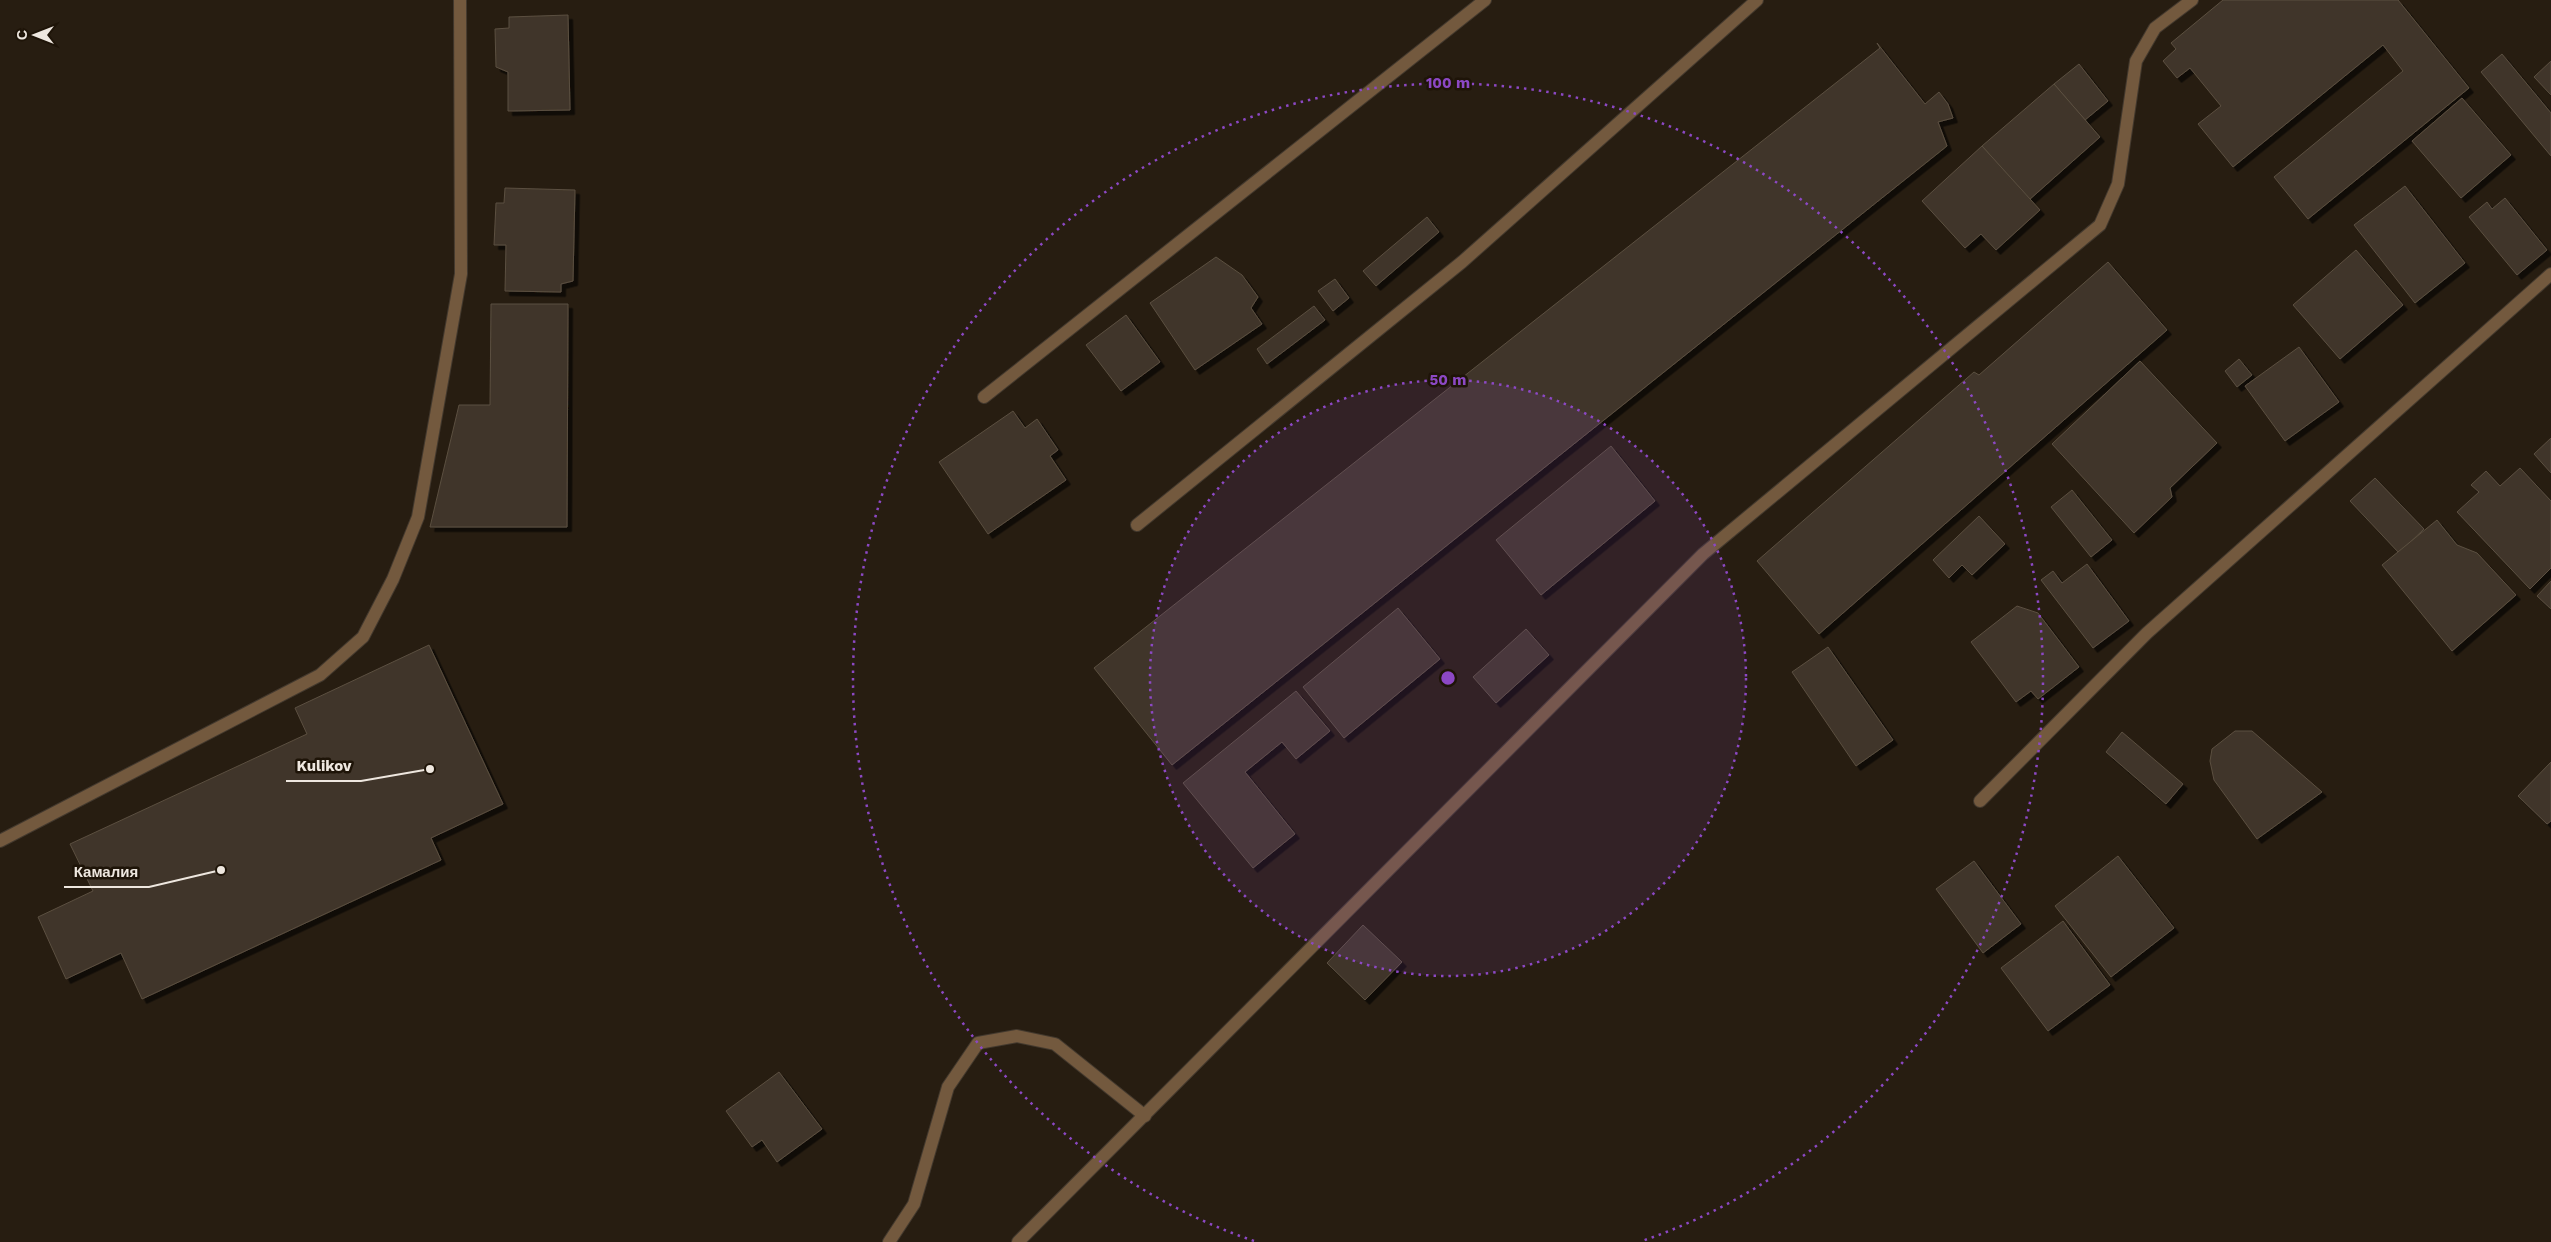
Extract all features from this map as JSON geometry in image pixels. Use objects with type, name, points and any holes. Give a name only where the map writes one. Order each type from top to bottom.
[{"type":"street","points":[[0,841],[320,675],[363,637],[393,579],[418,517],[461,274],[460,0]]},
{"type":"street","points":[[984,397],[1485,0]]},
{"type":"street","points":[[1137,525],[1462,262],[1757,0]]},
{"type":"street","points":[[1018,1242],[1703,554],[2100,225],[2118,184],[2136,61],[2155,28],[2192,0]]},
{"type":"street","points":[[1980,801],[2147,633],[2551,274]]},
{"type":"street","points":[[889,1242],[914,1204],[948,1086],[978,1043],[1017,1036],[1055,1044],[1145,1116]]},
{"type":"building","points":[[2223,0],[2398,0],[2469,88],[2308,219],[2274,177],[2403,71],[2383,45],[2233,167],[2198,124],[2221,106],[2190,68],[2177,78],[2163,61],[2176,49],[2171,43]]},
{"type":"building","points":[[568,15],[570,110],[508,111],[508,72],[496,67],[495,29],[509,28],[509,17]]},
{"type":"building","points":[[1877,43],[1925,104],[1939,92],[1948,104],[1953,118],[1938,122],[1947,146],[1172,765],[1094,668],[1880,48]]},
{"type":"building","points":[[2502,54],[2551,113],[2551,156],[2481,72]]},
{"type":"building","points":[[2551,61],[2551,95],[2534,77]]},
{"type":"building","points":[[2079,64],[2108,101],[2085,120],[2054,84]]},
{"type":"building","points":[[2054,84],[2100,137],[2029,200],[1982,146]]},
{"type":"building","points":[[2462,98],[2511,155],[2461,198],[2412,141]]},
{"type":"building","points":[[1982,146],[2040,210],[1996,250],[1981,234],[1965,248],[1922,201]]},
{"type":"building","points":[[2405,186],[2465,263],[2415,303],[2354,225]]},
{"type":"building","points":[[505,188],[575,190],[573,281],[561,284],[561,292],[505,291],[506,245],[494,245],[496,203],[504,203]]},
{"type":"building","points":[[2505,198],[2547,250],[2517,275],[2469,217],[2487,202],[2492,209]]},
{"type":"building","points":[[1427,217],[1439,232],[1376,286],[1363,271]]},
{"type":"building","points":[[2356,250],[2403,305],[2340,359],[2293,305]]},
{"type":"building","points":[[1216,257],[1242,275],[1258,297],[1251,308],[1262,324],[1195,370],[1150,303]]},
{"type":"building","points":[[2108,262],[2167,330],[1819,634],[1757,561],[1974,372],[1979,375]]},
{"type":"building","points":[[1335,279],[1349,298],[1333,311],[1318,291]]},
{"type":"building","points":[[491,304],[568,304],[567,527],[430,527],[459,405],[490,405]]},
{"type":"building","points":[[1314,306],[1325,320],[1267,364],[1257,349]]},
{"type":"building","points":[[1126,315],[1160,362],[1121,391],[1086,345]]},
{"type":"building","points":[[2299,347],[2339,402],[2285,441],[2245,386]]},
{"type":"building","points":[[2239,359],[2252,375],[2237,387],[2225,371]]},
{"type":"building","points":[[2140,361],[2217,443],[2170,488],[2172,497],[2134,533],[2052,444]]},
{"type":"building","points":[[1013,411],[1025,428],[1037,419],[1058,450],[1050,456],[1066,480],[988,534],[939,462]]},
{"type":"building","points":[[2551,438],[2551,473],[2534,454]]},
{"type":"building","points":[[1611,446],[1655,501],[1541,595],[1496,540]]},
{"type":"building","points":[[2520,468],[2551,501],[2551,568],[2530,589],[2457,512],[2479,492],[2471,485],[2486,471],[2500,486]]},
{"type":"building","points":[[2375,478],[2424,529],[2399,553],[2350,501]]},
{"type":"building","points":[[2072,490],[2112,540],[2091,557],[2051,507]]},
{"type":"building","points":[[1979,516],[2005,544],[1972,575],[1962,565],[1949,578],[1933,560]]},
{"type":"building","points":[[2437,520],[2457,545],[2477,553],[2516,595],[2452,651],[2382,565]]},
{"type":"building","points":[[2087,564],[2129,621],[2093,648],[2041,580],[2053,571],[2062,583]]},
{"type":"building","points":[[2551,581],[2551,609],[2537,596]]},
{"type":"building","points":[[2017,606],[2038,613],[2079,667],[2038,699],[2031,691],[2016,702],[1971,642]]},
{"type":"building","points":[[1398,608],[1440,659],[1344,738],[1303,687]]},
{"type":"building","points":[[1526,629],[1549,655],[1496,703],[1473,677]]},
{"type":"building","points":[[429,645],[503,804],[431,838],[441,860],[142,999],[121,953],[66,979],[38,917],[93,891],[70,844],[307,734],[295,708]]},
{"type":"building","points":[[1828,647],[1893,740],[1856,766],[1792,672]]},
{"type":"building","points":[[1296,691],[1330,731],[1296,759],[1282,742],[1245,772],[1295,834],[1253,868],[1183,783]]},
{"type":"building","points":[[2235,731],[2252,731],[2322,792],[2257,839],[2214,780],[2210,761],[2212,749]]},
{"type":"building","points":[[2122,732],[2183,784],[2166,804],[2106,752]]},
{"type":"building","points":[[2551,762],[2551,821],[2547,824],[2518,796]]},
{"type":"building","points":[[2118,856],[2174,928],[2111,977],[2055,906]]},
{"type":"building","points":[[1974,861],[2021,924],[1983,953],[1936,889]]},
{"type":"building","points":[[2063,921],[2110,985],[2048,1031],[2001,968]]},
{"type":"building","points":[[1363,925],[1402,962],[1365,1000],[1327,963]]},
{"type":"building","points":[[779,1072],[822,1129],[777,1162],[762,1140],[752,1147],[726,1111]]},
{"type":"place","name":"Kulikov","points":[[430,769]]},
{"type":"place","name":"Камалия","points":[[221,870]]}]
